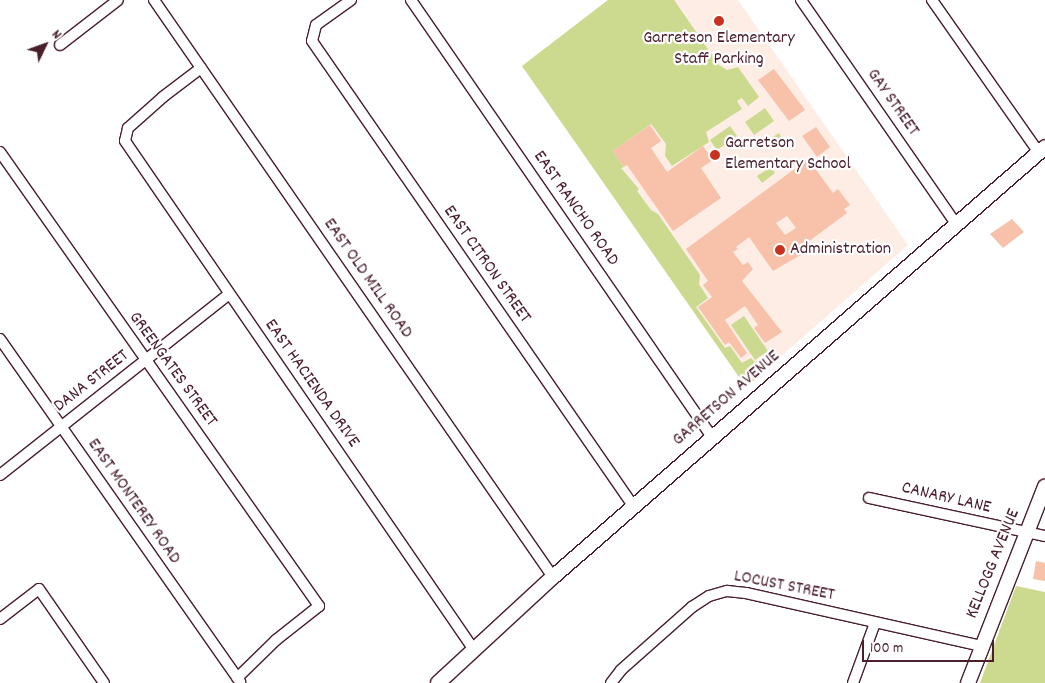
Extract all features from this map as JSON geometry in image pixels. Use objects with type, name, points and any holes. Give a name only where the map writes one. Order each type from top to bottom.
[{"type":"street","points":[[60,45],[118,0]]},
{"type":"street","name":"EAST OLD MILL ROAD","points":[[154,0],[553,577]]},
{"type":"street","name":"EAST CITRON STREET","points":[[351,0],[316,25],[312,41],[634,507]]},
{"type":"street","name":"EAST RANCHO ROAD","points":[[411,0],[712,437]]},
{"type":"street","name":"GAY STREET","points":[[801,0],[957,225]]},
{"type":"street","points":[[932,0],[1042,150]]},
{"type":"street","name":"EAST HACIENDA DRIVE","points":[[201,68],[162,97],[124,136],[228,295],[474,650]]},
{"type":"street","name":"GARRETSON AVENUE","points":[[438,683],[553,577],[1042,150]]},
{"type":"street","name":"GREENGATES STREET","points":[[0,152],[145,361],[178,403],[319,606],[276,640],[238,681]]},
{"type":"street","name":"DANA STREET","points":[[0,475],[228,295]]},
{"type":"street","name":"EAST MONTEREY ROAD","points":[[0,339],[238,681]]},
{"type":"street","name":"KELLOGG AVENUE","points":[[968,683],[1045,487]]},
{"type":"street","name":"CANARY LANE","points":[[868,498],[1027,534],[1045,536]]},
{"type":"street","points":[[0,619],[39,589],[104,683]]},
{"type":"street","name":"LOCUST STREET","points":[[611,683],[621,670],[692,607],[718,593],[746,593],[982,646]]},
{"type":"street","points":[[853,683],[875,623]]},
{"type":"shaded area","name":"Garretson Elementary School","points":[[608,0],[738,0],[908,245],[746,387],[522,66]]},
{"type":"green space","points":[[608,0],[674,0],[719,65],[727,70],[738,67],[759,97],[748,106],[742,98],[737,101],[742,109],[706,132],[709,142],[672,166],[665,156],[666,144],[651,124],[613,151],[624,167],[621,168],[639,189],[637,191],[651,210],[658,214],[700,275],[699,284],[708,298],[696,307],[725,348],[730,346],[742,363],[751,358],[755,362],[768,354],[775,362],[746,387],[522,66]]},
{"type":"green space","points":[[765,108],[774,121],[754,135],[745,122]]},
{"type":"green space","points":[[730,126],[737,136],[717,150],[710,140]]},
{"type":"green space","points":[[779,133],[783,140],[770,149],[765,142]]},
{"type":"green space","points":[[771,167],[775,173],[762,183],[757,176]]},
{"type":"green space","points":[[744,316],[768,351],[755,360],[731,325]]},
{"type":"green space","points":[[1016,586],[1045,592],[1045,683],[980,683]]},
{"type":"building","points":[[774,69],[805,110],[789,121],[758,80]]},
{"type":"building","points":[[650,125],[661,141],[651,148],[667,172],[703,146],[713,160],[701,168],[721,198],[673,231],[627,165],[624,167],[613,151]]},
{"type":"building","points":[[816,127],[830,147],[817,157],[802,136]]},
{"type":"building","points":[[808,159],[833,193],[838,189],[850,205],[844,209],[847,213],[800,248],[804,253],[773,271],[749,237],[736,247],[738,249],[733,252],[743,265],[748,262],[753,269],[742,281],[782,332],[765,343],[754,328],[758,325],[745,306],[725,320],[747,353],[741,358],[729,342],[725,345],[698,307],[712,297],[703,285],[708,281],[686,249]],"holes":[[[787,216],[796,228],[785,235],[776,223]]]},
{"type":"building","points":[[1012,219],[1024,232],[1003,248],[990,234]]},
{"type":"building","points":[[1036,561],[1045,563],[1045,581],[1033,579]]},
{"type":"place","name":"Garretson Elementary Staff Parking","points":[[719,21]]},
{"type":"place","name":"Garretson Elementary School","points":[[715,155]]},
{"type":"place","name":"Administration","points":[[780,250]]}]
